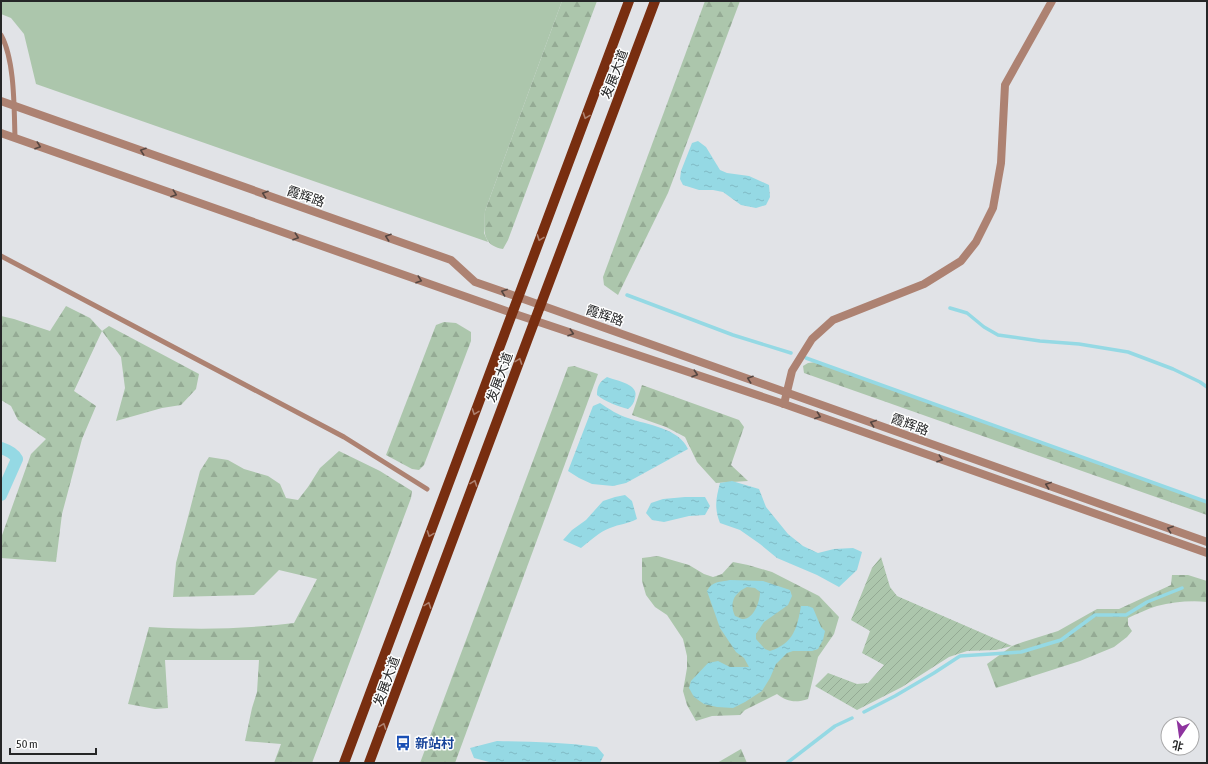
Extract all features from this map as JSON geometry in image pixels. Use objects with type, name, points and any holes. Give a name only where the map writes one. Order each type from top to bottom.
[{"type":"main road","name":"发展大道","points":[[344,763],[629,1]]},
{"type":"main road","name":"发展大道","points":[[369,763],[655,1]]},
{"type":"street","points":[[784,404],[792,372],[812,340],[834,320],[924,284],[961,261],[976,242],[993,208],[1001,163],[1006,85],[1052,1]]},
{"type":"street","name":"霞辉路","points":[[1,101],[451,260],[475,282],[1207,542]]},
{"type":"street","name":"霞辉路","points":[[1,133],[534,321],[784,404],[1207,553]]},
{"type":"lane","points":[[1,35],[10,61],[15,138]]},
{"type":"lane","points":[[1,256],[344,437],[427,489]]},
{"type":"green space","points":[[1,1],[562,1],[485,211],[484,233],[488,242],[36,84],[24,34],[11,18],[1,14]]},
{"type":"green space","points":[[562,1],[597,1],[508,240],[503,249],[496,247],[487,240],[484,230],[485,211]]},
{"type":"green space","points":[[705,1],[740,1],[668,193],[618,295],[604,285],[603,277]]},
{"type":"green space","points":[[66,306],[90,318],[102,331],[74,391],[96,406],[82,439],[62,514],[56,562],[1,558],[1,538],[31,454],[46,439],[18,420],[11,406],[1,400],[1,316],[50,331]]},
{"type":"green space","points":[[444,322],[456,323],[471,332],[471,341],[424,465],[419,470],[412,469],[386,455],[436,325]]},
{"type":"green space","points":[[109,326],[199,374],[196,389],[181,405],[162,408],[116,421],[125,388],[121,357],[102,331]]},
{"type":"green space","points":[[817,362],[1207,502],[1207,515],[804,373],[803,366],[808,363]]},
{"type":"green space","points":[[574,366],[598,374],[455,763],[420,763],[568,367]]},
{"type":"green space","points":[[642,385],[739,420],[744,427],[731,465],[748,481],[716,483],[697,462],[685,437],[666,427],[632,415]]},
{"type":"green space","points":[[339,451],[380,471],[412,491],[411,498],[312,763],[274,763],[281,744],[245,741],[257,692],[259,660],[165,660],[168,708],[155,709],[128,704],[149,627],[222,628],[258,627],[294,623],[317,579],[279,570],[254,595],[173,597],[176,563],[200,471],[209,457],[228,460],[244,469],[268,476],[280,484],[286,498],[298,500],[320,468]]},
{"type":"green space","points":[[658,556],[689,565],[704,574],[713,577],[722,574],[733,562],[748,565],[772,572],[819,596],[839,617],[834,634],[818,657],[808,699],[792,701],[784,699],[777,694],[745,710],[740,715],[712,716],[696,721],[687,705],[683,691],[687,668],[687,656],[683,639],[667,615],[655,607],[646,595],[642,581],[642,558]]},
{"type":"green space","points":[[881,557],[890,587],[897,596],[1012,646],[996,650],[967,651],[949,657],[902,687],[857,710],[815,686],[828,673],[857,684],[868,683],[884,665],[862,653],[870,631],[851,620],[872,568]]},
{"type":"green space","points":[[1172,575],[1188,575],[1207,581],[1207,602],[1176,602],[1146,610],[1128,618],[1128,625],[1132,631],[1114,647],[1080,661],[996,688],[987,664],[1012,646],[1058,631],[1097,609],[1119,609],[1171,585]]},
{"type":"green space","points":[[741,749],[747,763],[717,763]]},
{"type":"water","points":[[698,141],[706,147],[720,170],[727,173],[749,176],[769,185],[770,197],[766,205],[756,208],[741,205],[723,192],[699,190],[683,185],[680,179],[681,171],[692,143]]},
{"type":"water","points":[[607,377],[627,384],[634,389],[636,393],[635,400],[631,407],[628,409],[620,407],[597,395],[599,385]]},
{"type":"water","points":[[600,403],[624,417],[662,428],[678,436],[688,449],[626,483],[613,486],[592,484],[579,478],[568,471],[593,406]]},
{"type":"water","points":[[732,481],[759,489],[766,507],[788,534],[803,546],[818,553],[834,549],[853,548],[862,552],[857,570],[839,587],[817,575],[777,558],[740,530],[720,523],[716,503],[717,493],[720,483]]},
{"type":"water","points":[[625,495],[632,501],[637,519],[602,532],[581,548],[563,540],[572,530],[586,520],[603,501]]},
{"type":"water","points":[[705,497],[710,506],[705,515],[689,516],[664,522],[652,520],[646,513],[651,503],[663,499]]},
{"type":"water","points":[[730,580],[763,581],[790,590],[792,596],[788,605],[764,622],[756,634],[756,639],[765,649],[770,651],[778,648],[789,639],[796,628],[801,606],[813,608],[821,627],[825,631],[823,640],[818,649],[812,651],[793,651],[787,653],[776,664],[762,691],[733,708],[704,704],[694,697],[689,688],[691,681],[708,663],[718,661],[730,667],[749,667],[744,658],[736,652],[720,628],[707,591],[711,585]],"holes":[[[747,587],[755,588],[760,592],[756,609],[746,618],[742,619],[735,616],[733,611],[733,603],[736,595]]]},
{"type":"water","points":[[497,741],[547,742],[585,745],[597,747],[604,755],[600,763],[493,763],[474,758],[470,748]]},
{"type":"waterway","points":[[627,295],[733,335],[791,353]]},
{"type":"waterway","points":[[950,308],[967,313],[984,327],[998,335],[1040,341],[1079,344],[1128,352],[1173,369],[1207,387]]},
{"type":"waterway","points":[[806,358],[1207,502]]},
{"type":"waterway","points":[[1,448],[12,453],[17,459],[1,495]]},
{"type":"waterway","points":[[864,712],[895,696],[960,656],[1021,652],[1061,640],[1095,615],[1126,615],[1147,602],[1182,588]]},
{"type":"waterway","points":[[787,763],[835,726],[852,718]]},
{"type":"place","name":"新站村","points":[[403,743]]}]
